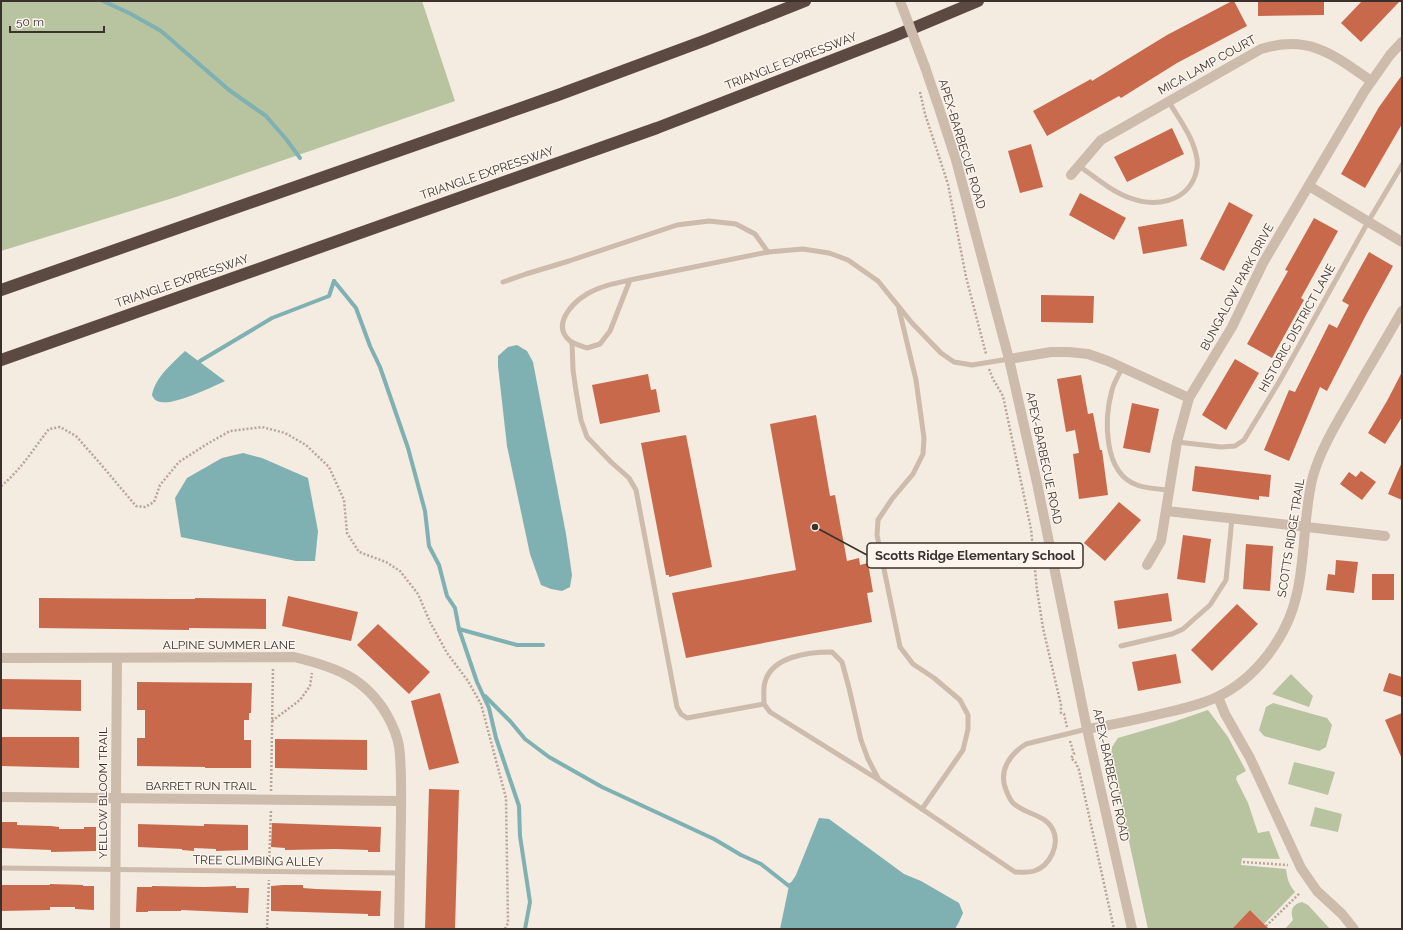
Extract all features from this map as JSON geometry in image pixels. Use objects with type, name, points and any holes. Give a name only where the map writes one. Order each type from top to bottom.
[{"type":"highway","points":[[1,290],[565,92],[706,40],[805,1]]},
{"type":"highway","name":"TRIANGLE EXPRESSWAY","points":[[1,360],[657,128],[885,40],[978,1]]},
{"type":"street","name":"APEX-BARBECUE ROAD","points":[[900,1],[940,108],[956,160],[1009,359],[1037,483],[1087,729],[1132,929]]},
{"type":"street","name":"BUNGALOW PARK DRIVE","points":[[1147,565],[1161,541],[1177,442],[1189,398],[1225,339],[1263,263],[1371,81],[1390,55],[1402,42]]},
{"type":"street","name":"MICA LAMP COURT","points":[[1071,175],[1101,140],[1252,53],[1265,48],[1281,44],[1300,45],[1320,49],[1332,54],[1371,81]]},
{"type":"street","points":[[1309,186],[1402,242]]},
{"type":"street","name":"SCOTTS RIDGE TRAIL","points":[[1087,729],[1194,706],[1218,697],[1230,690],[1251,673],[1281,637],[1292,615],[1298,592],[1308,501],[1313,476],[1334,428],[1402,311]]},
{"type":"street","points":[[1009,359],[1051,352],[1088,354],[1108,361],[1189,398]]},
{"type":"street","points":[[1167,511],[1385,536]]},
{"type":"street","name":"ALPINE SUMMER LANE","points":[[1,658],[294,657],[326,665],[347,674],[366,688],[380,704],[392,724],[399,745],[401,801],[399,929]]},
{"type":"street","name":"YELLOW BLOOM TRAIL","points":[[115,929],[118,658]]},
{"type":"street","points":[[1218,697],[1250,758],[1301,868],[1316,891],[1342,914],[1354,929]]},
{"type":"street","name":"BARRET RUN TRAIL","points":[[1,797],[401,801]]},
{"type":"lane","points":[[1079,166],[1119,193],[1130,198],[1154,203],[1164,202],[1175,198],[1192,183],[1198,169],[1198,159],[1188,133],[1169,102]]},
{"type":"lane","name":"HISTORIC DISTRICT LANE","points":[[1177,442],[1221,447],[1235,446],[1244,440],[1279,382],[1368,222],[1402,165]]},
{"type":"lane","points":[[504,282],[677,225],[709,221],[736,224],[755,234],[768,252]]},
{"type":"lane","points":[[630,280],[610,331],[600,344],[587,348],[569,340],[563,331],[563,320],[572,304],[588,293],[609,285],[630,280],[768,252],[803,249],[829,253],[848,260],[878,281],[912,323],[941,353],[954,362],[972,365],[1009,359]]},
{"type":"lane","points":[[898,306],[916,380],[924,438],[923,454],[912,474],[892,499],[878,520],[877,535],[900,647],[912,664],[934,678],[960,700],[968,715],[968,729],[963,750],[922,809]]},
{"type":"lane","points":[[572,342],[572,370],[581,420],[587,437],[629,478],[636,490],[677,707],[681,714],[687,718],[764,704]]},
{"type":"lane","points":[[1122,368],[1112,389],[1108,409],[1108,429],[1111,455],[1116,468],[1124,478],[1136,485],[1170,490]]},
{"type":"lane","points":[[1121,646],[1172,634],[1183,629],[1210,605],[1219,594],[1226,580],[1232,518]]},
{"type":"lane","points":[[879,780],[868,759],[861,740],[842,662],[832,652],[815,652],[790,657],[772,668],[765,682],[764,704],[770,712],[879,780],[1015,872],[1026,873],[1042,867],[1050,859],[1055,846],[1054,836],[1052,828],[1044,820],[1022,810],[1013,803],[1005,787],[1003,779],[1004,770],[1011,757],[1017,750],[1026,744],[1087,729]]},
{"type":"lane","name":"TREE CLIMBING ALLEY","points":[[1,868],[400,873]]},
{"type":"path","points":[[920,90],[925,114],[948,184],[966,277],[984,345]]},
{"type":"path","points":[[990,374],[1003,396],[1031,529],[1037,590],[1043,628],[1061,705],[1061,713],[1064,714]]},
{"type":"path","points":[[1,486],[10,478],[50,429],[60,427],[76,436],[136,506],[145,507],[154,502],[160,485],[179,462],[230,431],[262,428],[285,433],[306,445],[329,467],[344,500],[347,533],[359,552],[386,562],[400,571],[418,594],[430,622],[447,652],[468,681],[481,704],[506,798],[508,923],[505,929]]},
{"type":"path","points":[[272,721],[300,700],[310,686],[314,662]]},
{"type":"path","points":[[1074,754],[1071,758],[1080,770],[1114,929]]},
{"type":"path","points":[[1243,862],[1289,865]]},
{"type":"path","points":[[1266,926],[1300,893]]},
{"type":"green space","points":[[1,1],[422,1],[455,101],[176,197],[1,251]]},
{"type":"green space","points":[[1291,674],[1313,696],[1309,707],[1272,694]]},
{"type":"green space","points":[[1273,703],[1327,718],[1332,725],[1326,747],[1319,751],[1264,736],[1259,730],[1266,707]]},
{"type":"green space","points":[[1208,710],[1228,737],[1246,771],[1237,776],[1236,779],[1248,803],[1258,833],[1269,831],[1280,859],[1242,858],[1241,865],[1286,869],[1291,887],[1295,892],[1264,924],[1250,910],[1232,929],[1148,929],[1111,758],[1112,747],[1118,738]]},
{"type":"green space","points":[[1294,762],[1335,772],[1328,795],[1288,784]]},
{"type":"green space","points":[[1315,807],[1342,814],[1338,832],[1310,826]]},
{"type":"green space","points":[[1302,902],[1308,905],[1330,929],[1285,929],[1293,920],[1292,911],[1294,906]]},
{"type":"water","points":[[517,345],[527,351],[533,362],[566,534],[572,575],[570,587],[562,591],[541,585],[530,554],[507,446],[498,356],[508,347]]},
{"type":"water","points":[[185,351],[225,381],[175,401],[156,401],[152,395],[157,382],[165,371]]},
{"type":"water","points":[[243,453],[262,458],[308,478],[318,531],[315,561],[296,561],[181,537],[175,498],[187,478],[222,458]]},
{"type":"water","points":[[819,818],[829,819],[904,874],[921,881],[959,903],[963,913],[955,929],[780,929],[789,886],[796,875]]},
{"type":"building","points":[[1234,1],[1247,26],[1177,63],[1121,98],[1119,96],[1047,136],[1033,111],[1091,79],[1092,81],[1167,35]]},
{"type":"building","points":[[1258,1],[1324,1],[1324,15],[1258,16]]},
{"type":"building","points":[[1362,1],[1400,1],[1361,42],[1341,23]]},
{"type":"building","points":[[1402,75],[1402,124],[1365,188],[1341,174],[1379,107]]},
{"type":"building","points":[[1172,128],[1184,154],[1127,182],[1114,157]]},
{"type":"building","points":[[1031,144],[1043,187],[1020,193],[1008,151]]},
{"type":"building","points":[[1080,193],[1126,218],[1114,240],[1069,215]]},
{"type":"building","points":[[1229,202],[1253,215],[1224,271],[1200,259]]},
{"type":"building","points":[[1314,218],[1338,231],[1301,298],[1304,300],[1272,358],[1247,344],[1288,271],[1285,270]]},
{"type":"building","points":[[1183,219],[1187,246],[1143,254],[1138,227]]},
{"type":"building","points":[[1369,252],[1393,266],[1327,391],[1320,387],[1289,461],[1264,450],[1289,390],[1295,392],[1329,324],[1337,328],[1349,305],[1342,301]]},
{"type":"building","points":[[1041,295],[1094,296],[1093,323],[1041,322]]},
{"type":"building","points":[[1235,359],[1259,373],[1226,430],[1202,415]]},
{"type":"building","points":[[1402,372],[1402,417],[1385,444],[1368,433]]},
{"type":"building","points":[[648,374],[651,390],[656,389],[660,412],[600,424],[592,385]]},
{"type":"building","points":[[1081,375],[1088,414],[1093,413],[1100,450],[1102,450],[1108,495],[1079,499],[1073,454],[1079,453],[1075,430],[1066,432],[1057,379]]},
{"type":"building","points":[[1132,403],[1159,409],[1150,453],[1123,448]]},
{"type":"building","points":[[816,415],[830,496],[835,495],[847,561],[859,558],[860,565],[868,563],[873,592],[867,593],[872,622],[686,658],[672,593],[796,570],[770,424]]},
{"type":"building","points":[[686,435],[712,567],[669,577],[669,575],[666,575],[641,443]]},
{"type":"building","points":[[1402,462],[1402,500],[1388,494]]},
{"type":"building","points":[[1195,466],[1271,475],[1269,497],[1259,496],[1259,500],[1192,491]]},
{"type":"building","points":[[1361,471],[1376,482],[1362,500],[1340,484],[1349,472],[1356,477]]},
{"type":"building","points":[[1119,502],[1141,520],[1105,561],[1084,543]]},
{"type":"building","points":[[1183,535],[1211,539],[1205,583],[1177,579]]},
{"type":"building","points":[[1246,544],[1273,546],[1270,591],[1243,589]]},
{"type":"building","points":[[1336,560],[1358,562],[1354,593],[1326,590],[1328,574],[1335,575]]},
{"type":"building","points":[[1372,574],[1394,574],[1394,600],[1372,600]]},
{"type":"building","points":[[1168,593],[1172,621],[1118,629],[1114,601]]},
{"type":"building","points":[[288,596],[358,612],[351,641],[282,626]]},
{"type":"building","points":[[39,598],[266,599],[266,629],[189,628],[189,630],[39,628]]},
{"type":"building","points":[[1237,604],[1258,624],[1212,671],[1191,650]]},
{"type":"building","points":[[378,624],[430,672],[409,694],[357,645]]},
{"type":"building","points":[[1176,654],[1181,683],[1138,691],[1132,662]]},
{"type":"building","points":[[1389,673],[1402,677],[1402,697],[1383,691]]},
{"type":"building","points":[[1,679],[81,680],[81,711],[1,709]]},
{"type":"building","points":[[137,682],[252,683],[251,713],[249,713],[249,720],[244,720],[244,740],[251,740],[251,768],[137,766],[137,738],[145,738],[145,710],[137,710]]},
{"type":"building","points":[[440,693],[459,763],[429,770],[411,701]]},
{"type":"building","points":[[1402,713],[1402,759],[1385,720]]},
{"type":"building","points":[[1,737],[79,737],[79,768],[1,766]]},
{"type":"building","points":[[275,739],[367,740],[367,770],[275,768]]},
{"type":"building","points":[[429,789],[459,790],[455,929],[425,929]]},
{"type":"building","points":[[1,822],[17,822],[17,825],[51,826],[59,827],[59,829],[84,829],[84,827],[96,827],[96,851],[51,852],[51,850],[1,848]]},
{"type":"building","points":[[272,823],[381,827],[380,852],[335,849],[285,850],[285,848],[271,847]]},
{"type":"building","points":[[138,824],[204,826],[204,824],[248,825],[248,850],[216,851],[216,849],[194,848],[194,851],[138,847]]},
{"type":"building","points":[[50,884],[94,886],[94,910],[75,909],[75,907],[50,907],[50,910],[1,911],[1,885]]},
{"type":"building","points":[[303,885],[303,888],[316,889],[381,891],[380,916],[368,916],[368,914],[271,911],[271,886]]},
{"type":"building","points":[[236,886],[236,888],[249,888],[248,913],[181,910],[136,912],[137,887]]},
{"type":"building","points":[[1250,910],[1269,929],[1232,929]]},
{"type":"waterway","points":[[103,1],[131,14],[161,31],[229,90],[266,116],[300,158]]},
{"type":"waterway","points":[[334,281],[356,308],[370,346],[380,367],[408,448],[425,511],[429,546],[439,565],[447,596],[455,608],[459,629],[477,682],[489,708],[496,738],[519,806],[520,836],[530,902],[525,929]]},
{"type":"waterway","points":[[200,361],[272,318],[329,296],[334,281]]},
{"type":"waterway","points":[[459,629],[517,645],[543,645]]},
{"type":"waterway","points":[[485,696],[510,721],[525,739],[549,757],[602,787],[714,839],[741,855],[761,864],[789,886],[792,884]]},
{"type":"place","name":"Scotts Ridge Elementary School","points":[[815,527]]}]
